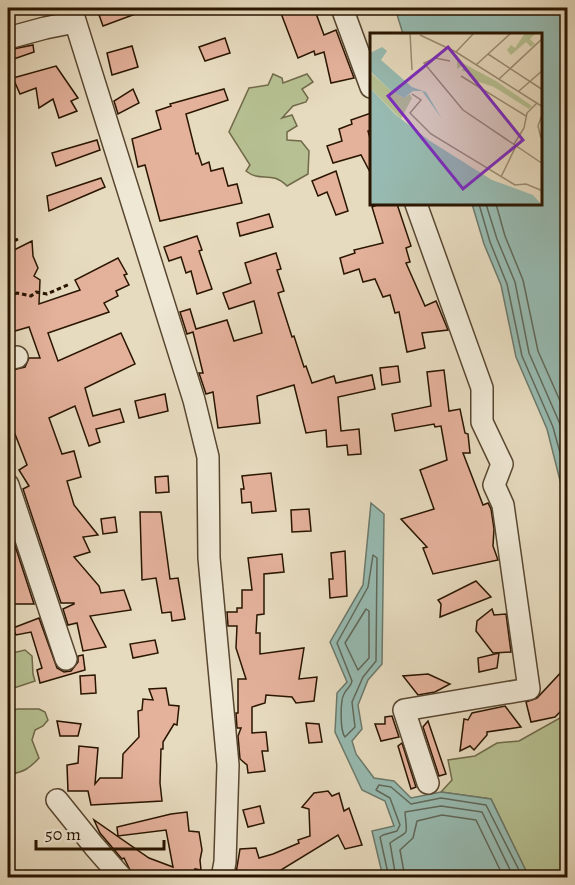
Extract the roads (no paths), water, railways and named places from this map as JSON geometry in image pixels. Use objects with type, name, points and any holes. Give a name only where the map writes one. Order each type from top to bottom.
[{"type":"street","points":[[342,8],[370,84]]},
{"type":"street","points":[[8,38],[45,28],[73,15],[194,400],[208,457],[209,558],[228,765],[225,862],[222,878]]},
{"type":"street","points":[[417,206],[482,388],[482,422],[502,464],[494,485],[503,505],[529,689],[404,710],[428,783]]},
{"type":"street","points":[[8,485],[66,659]]},
{"type":"street","points":[[57,800],[123,878]]},
{"type":"water","points":[[395,8],[567,8],[567,508],[547,429],[516,357],[501,285],[484,244],[473,206],[542,206],[542,33],[403,33]]},
{"type":"water","points":[[371,503],[384,514],[382,664],[368,680],[358,705],[362,729],[352,741],[356,754],[374,778],[394,781],[411,798],[441,792],[491,799],[529,877],[383,877],[372,831],[394,826],[385,801],[362,790],[335,732],[337,693],[347,682],[330,642],[363,585]]}]
